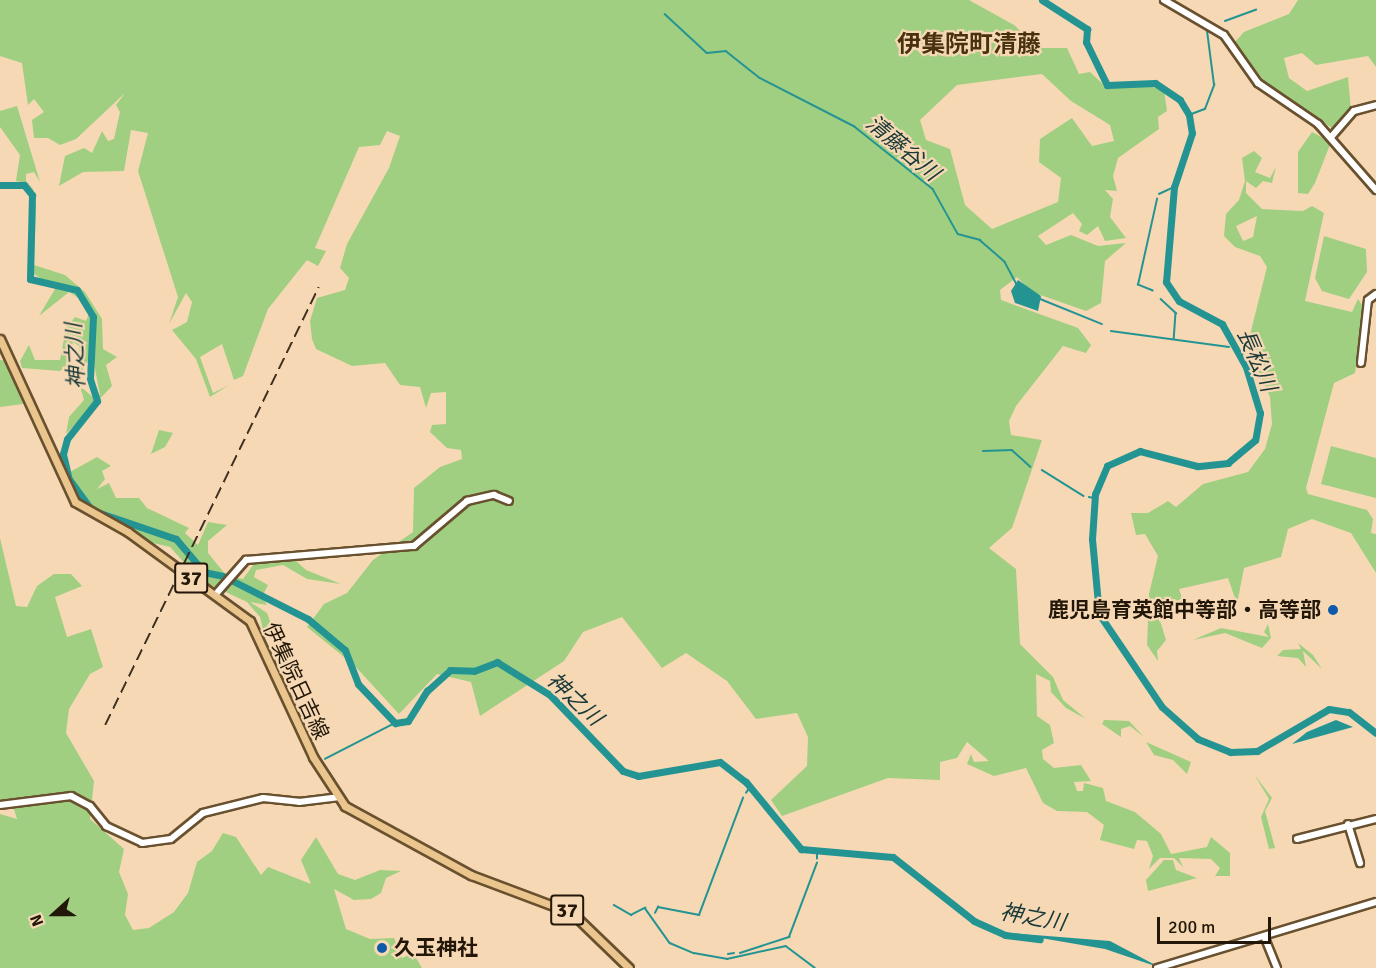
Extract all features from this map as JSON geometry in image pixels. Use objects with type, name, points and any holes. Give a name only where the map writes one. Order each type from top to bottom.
[{"type":"main road","name":"伊集院日吉線","points":[[0,339],[75,502],[128,532],[215,595],[257,630],[313,757],[338,796],[358,816],[471,875],[572,914],[629,968]]},
{"type":"street","points":[[1164,0],[1215,28],[1263,88],[1332,136],[1376,190]]},
{"type":"street","points":[[1332,136],[1354,111],[1376,105]]},
{"type":"street","points":[[1360,363],[1368,300],[1376,294]]},
{"type":"street","points":[[215,595],[229,575],[255,559],[414,546],[467,501],[494,495],[509,501]]},
{"type":"street","points":[[0,805],[71,796],[90,806],[106,826],[142,843],[171,839],[203,813],[263,798],[299,802],[338,796]]},
{"type":"street","points":[[1297,839],[1348,824],[1376,819]]},
{"type":"street","points":[[1348,824],[1360,863]]},
{"type":"street","points":[[1160,967],[1376,902]]},
{"type":"street","points":[[1264,936],[1277,968]]},
{"type":"green space","points":[[0,0],[969,0],[1014,25],[1038,48],[1067,48],[1079,74],[1090,72],[1107,88],[1133,82],[1164,90],[1167,111],[1158,117],[1159,129],[1118,158],[1113,176],[1117,191],[1105,190],[1113,199],[1110,217],[1126,238],[1105,241],[1098,226],[1087,235],[1079,231],[1082,224],[1073,213],[1038,236],[1046,245],[1071,235],[1098,246],[1126,243],[1105,261],[1101,303],[1086,311],[1032,292],[1017,277],[1000,290],[1001,300],[1078,328],[1091,345],[1086,353],[1063,346],[1016,406],[1009,421],[1011,435],[1042,440],[1012,528],[989,548],[1016,569],[1020,644],[1053,677],[1063,700],[1086,719],[1066,708],[1051,692],[1050,681],[1036,674],[1037,716],[1050,725],[1054,743],[1042,750],[1043,759],[1054,768],[1081,765],[1091,781],[1074,782],[1077,791],[1083,791],[1084,783],[1103,788],[1106,801],[1135,812],[1161,834],[1171,854],[1207,847],[1211,837],[1230,853],[1230,876],[1215,876],[1220,868],[1211,859],[1179,858],[1183,867],[1174,858],[1160,858],[1149,869],[1153,856],[1147,841],[1137,840],[1134,849],[1100,840],[1104,825],[1087,812],[1057,811],[1043,803],[1026,768],[994,776],[967,764],[971,754],[974,762],[989,761],[967,742],[957,758],[940,762],[940,780],[888,778],[782,816],[771,800],[807,766],[808,737],[797,713],[756,719],[727,681],[686,653],[662,668],[622,617],[583,632],[564,661],[480,716],[471,682],[437,674],[399,714],[354,665],[307,627],[324,604],[347,593],[373,560],[413,532],[414,488],[440,467],[462,459],[461,450],[447,448],[430,432],[432,425],[446,424],[446,392],[431,393],[426,408],[420,387],[400,385],[385,363],[352,366],[316,349],[312,339],[310,321],[317,298],[345,290],[349,278],[340,268],[347,244],[389,168],[400,136],[387,131],[380,145],[359,147],[315,248],[326,251],[318,266],[307,260],[268,309],[243,376],[234,380],[222,344],[200,357],[213,393],[229,385],[210,397],[196,359],[172,330],[187,322],[192,302],[186,293],[169,324],[178,297],[138,171],[148,133],[131,130],[124,171],[83,172],[59,186],[65,156],[84,148],[92,153],[102,131],[108,141],[114,139],[120,112],[116,105],[125,93],[76,139],[60,145],[48,138],[34,138],[32,120],[44,112],[34,99],[28,105],[22,63],[0,56]],"holes":[[[1042,74],[1071,101],[1110,125],[1114,141],[1092,146],[1072,118],[1040,139],[1039,162],[1061,178],[1058,202],[992,229],[965,205],[950,149],[926,140],[920,120],[957,85]]]},
{"type":"green space","points":[[1298,0],[1376,0],[1376,67],[1368,56],[1316,65],[1302,53],[1284,58],[1289,78],[1307,91],[1348,77],[1351,110],[1332,128],[1269,88],[1235,42],[1244,32],[1289,14]]},
{"type":"green space","points":[[17,106],[40,182],[34,172],[26,174],[26,181],[33,189],[36,206],[34,265],[65,275],[85,292],[102,319],[103,349],[117,357],[106,365],[112,386],[66,434],[69,417],[84,400],[80,386],[95,399],[100,395],[92,353],[80,375],[79,346],[73,342],[69,363],[60,371],[22,368],[20,361],[29,345],[35,360],[60,360],[66,328],[75,317],[86,321],[89,314],[85,302],[69,292],[39,316],[55,289],[30,271],[33,198],[26,183],[16,181],[20,155],[0,127],[0,111]]},
{"type":"green space","points":[[1312,132],[1331,142],[1315,183],[1308,194],[1298,193],[1298,152]]},
{"type":"green space","points":[[1254,151],[1262,158],[1255,172],[1270,178],[1276,167],[1272,183],[1263,181],[1256,188],[1246,181],[1246,193],[1262,209],[1303,211],[1312,206],[1324,213],[1305,301],[1352,312],[1358,299],[1364,308],[1355,373],[1334,383],[1306,488],[1308,494],[1367,510],[1373,519],[1371,533],[1376,534],[1376,573],[1351,533],[1312,519],[1288,529],[1281,557],[1244,568],[1237,604],[1228,578],[1179,589],[1182,598],[1158,614],[1166,640],[1157,651],[1158,661],[1147,645],[1149,594],[1158,556],[1145,534],[1136,535],[1131,513],[1148,513],[1168,501],[1176,507],[1203,484],[1248,472],[1265,449],[1272,424],[1270,397],[1247,347],[1267,267],[1260,256],[1235,247],[1224,236],[1226,214],[1239,200],[1245,181],[1242,158]],"holes":[[[1257,216],[1253,237],[1243,241],[1236,226]]]},
{"type":"green space","points":[[1324,236],[1366,249],[1367,272],[1349,299],[1322,291],[1315,278]]},
{"type":"green space","points":[[0,360],[10,361],[23,404],[0,407]]},
{"type":"green space","points":[[159,430],[173,433],[165,447],[151,454]]},
{"type":"green space","points":[[1331,446],[1376,458],[1376,498],[1321,484]]},
{"type":"green space","points":[[97,457],[111,466],[102,471],[105,479],[97,489],[109,483],[116,498],[139,498],[147,508],[189,528],[185,533],[198,545],[208,522],[227,525],[208,541],[208,553],[226,575],[243,579],[254,564],[295,560],[306,570],[341,584],[307,579],[283,565],[256,570],[254,577],[268,585],[262,597],[267,605],[250,602],[267,613],[283,656],[272,634],[265,638],[260,617],[247,602],[200,580],[170,547],[153,543],[83,500],[70,472]]},
{"type":"green space","points":[[0,538],[16,606],[27,607],[37,586],[54,574],[71,574],[82,586],[55,597],[67,637],[91,629],[103,667],[90,674],[69,709],[66,733],[94,781],[90,819],[124,849],[119,872],[128,894],[125,915],[133,930],[149,928],[174,912],[188,893],[197,862],[212,851],[223,833],[236,837],[261,875],[268,867],[311,884],[301,860],[316,837],[338,874],[355,880],[380,870],[401,871],[386,878],[381,893],[371,899],[354,900],[334,889],[346,929],[370,939],[394,938],[402,958],[413,953],[422,968],[0,968],[0,814],[17,819],[12,803],[0,800]]},
{"type":"green space","points":[[1268,624],[1271,638],[1262,648],[1225,633],[1193,640],[1221,628],[1269,637],[1264,632]]},
{"type":"green space","points":[[1298,643],[1313,655],[1322,669],[1303,651],[1306,667],[1298,658],[1277,656],[1283,650],[1301,649]]},
{"type":"green space","points":[[1104,720],[1129,721],[1144,737],[1130,726],[1121,729],[1121,737],[1102,724]]},
{"type":"green space","points":[[1146,742],[1191,762],[1187,774],[1173,760],[1154,755]]},
{"type":"green space","points":[[1254,774],[1272,798],[1265,811],[1275,848],[1269,849],[1261,817],[1269,799]]},
{"type":"green space","points":[[1164,860],[1173,860],[1176,870],[1197,878],[1148,891],[1146,880]]},
{"type":"water","points":[[1018,280],[1041,296],[1038,311],[1015,303],[1011,291]]},
{"type":"water","points":[[1336,720],[1353,727],[1292,744],[1307,732]]},
{"type":"water","points":[[1011,933],[1110,941],[1161,968],[1105,949]]},
{"type":"waterway","name":"長松川","points":[[1042,0],[1087,29],[1086,42],[1107,85],[1155,83],[1180,100],[1189,115],[1192,133],[1174,187],[1166,282],[1179,301],[1222,324],[1246,367],[1260,413],[1255,440],[1228,463],[1197,466],[1140,451],[1107,466],[1095,494],[1092,539],[1099,614],[1162,707],[1198,739],[1230,752],[1257,751],[1329,709],[1349,712],[1376,733]]},
{"type":"waterway","points":[[1225,21],[1256,10]]},
{"type":"waterway","name":"清藤谷川","points":[[665,14],[707,53],[726,51],[760,78],[854,126],[933,189],[958,234],[980,240],[1005,262],[1017,285]]},
{"type":"waterway","points":[[1189,115],[1205,109],[1214,85],[1207,31]]},
{"type":"waterway","name":"神之川","points":[[0,185],[24,185],[32,195],[30,279],[77,290],[93,317],[90,379],[97,401],[67,439],[63,454],[69,479],[90,508]]},
{"type":"waterway","points":[[1159,194],[1174,187]]},
{"type":"waterway","points":[[1153,291],[1138,285],[1157,199]]},
{"type":"waterway","name":"清藤谷川","points":[[1038,298],[1102,324]]},
{"type":"waterway","points":[[1161,299],[1176,313],[1174,339]]},
{"type":"waterway","name":"清藤谷川","points":[[1111,331],[1229,347]]},
{"type":"waterway","points":[[983,451],[1012,450],[1031,467]]},
{"type":"waterway","points":[[1042,470],[1084,496]]},
{"type":"waterway","name":"長松川","points":[[1089,497],[1094,498]]},
{"type":"waterway","name":"神之川","points":[[100,513],[176,539],[204,572],[223,576],[308,619],[345,650],[358,684],[395,723],[408,721],[427,691],[450,670],[474,671],[497,662],[550,695],[623,771],[638,776],[720,762],[746,782],[801,849],[893,857],[974,921],[1005,935],[1040,939]]},
{"type":"waterway","points":[[325,759],[395,723]]},
{"type":"waterway","name":"神之川","points":[[746,793],[750,787]]},
{"type":"waterway","points":[[655,913],[658,907],[699,915],[743,798]]},
{"type":"waterway","points":[[817,852],[817,859]]},
{"type":"waterway","points":[[740,953],[789,937],[817,863]]},
{"type":"waterway","points":[[614,905],[631,915],[645,908],[670,943],[694,953],[727,959],[786,946],[815,968]]},
{"type":"waterway","points":[[728,954],[734,953]]},
{"type":"railway","points":[[105,725],[319,287]]},
{"type":"place","name":"鹿児島育英館中等部・高等部","points":[[1333,610]]},
{"type":"place","name":"久玉神社","points":[[382,948]]},
{"type":"district","name":"伊集院町清藤","points":[[969,45]]}]
